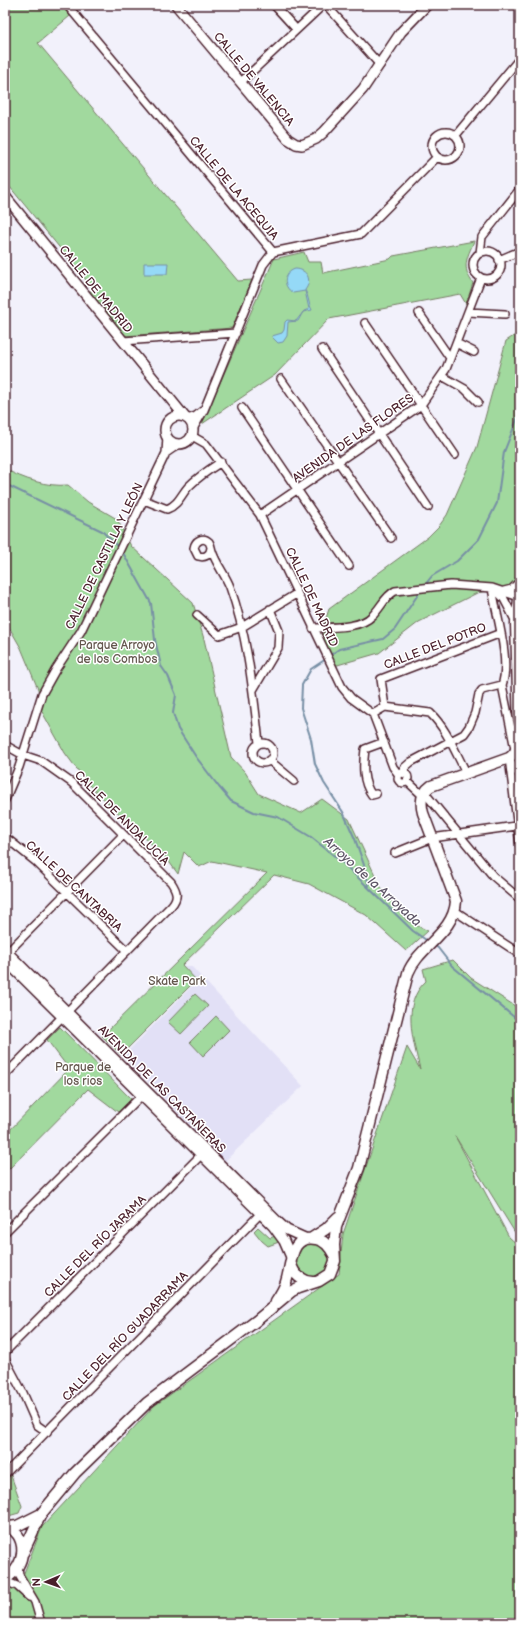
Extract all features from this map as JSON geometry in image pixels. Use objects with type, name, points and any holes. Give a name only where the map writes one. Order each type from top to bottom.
[{"type":"main road","points":[[5,1580],[18,1568],[23,1553],[41,1514],[75,1473],[147,1403],[256,1321],[292,1291],[319,1281],[330,1274],[335,1261],[336,1227],[359,1168],[408,973],[418,956],[441,932],[453,917],[455,911],[456,901],[421,807],[423,794],[431,786],[467,774],[512,754],[518,741],[519,728],[516,624],[519,597]]},
{"type":"main road","points":[[271,1308],[286,1282],[296,1245],[310,1239],[326,1229],[342,1212]]},
{"type":"main road","points":[[310,1239],[318,1239],[328,1245],[334,1255]]},
{"type":"main road","points":[[291,1260],[294,1272],[300,1279],[313,1282]]},
{"type":"main road","points":[[7,1526],[17,1526],[41,1514]]},
{"type":"main road","points":[[7,1526],[19,1539],[23,1553]]},
{"type":"street","name":"CALLE DE LA ACEQUIA","points":[[67,5],[273,252],[263,265],[204,410],[193,432]]},
{"type":"street","name":"CALLE DE VALENCIA","points":[[176,5],[288,139],[296,144],[302,145],[316,139],[338,118],[363,89],[401,32],[428,5]]},
{"type":"street","points":[[274,5],[296,29]]},
{"type":"street","points":[[241,82],[296,29],[325,5],[380,65]]},
{"type":"street","points":[[456,135],[520,58]]},
{"type":"street","points":[[443,131],[448,131],[456,135],[460,145],[457,154],[452,159],[447,160],[437,157],[432,151],[431,147],[432,140],[435,136],[443,131]]},
{"type":"street","points":[[273,252],[361,234],[437,157]]},
{"type":"street","points":[[480,253],[490,252],[499,260],[500,270],[497,275],[488,279],[481,278],[475,274],[473,269],[473,261],[480,253],[482,237],[520,189]]},
{"type":"street","name":"CALLE DE MADRID","points":[[5,196],[192,424],[193,432],[206,444],[260,515],[296,594],[342,687],[351,698],[373,714]]},
{"type":"street","points":[[499,260],[520,251]]},
{"type":"street","name":"AVENIDA DE LAS FLORES","points":[[260,515],[421,405],[442,376],[481,278]]},
{"type":"street","points":[[468,312],[504,314]]},
{"type":"street","points":[[418,313],[450,358]]},
{"type":"street","points":[[365,322],[455,455]]},
{"type":"street","points":[[123,341],[236,333]]},
{"type":"street","points":[[456,343],[474,352]]},
{"type":"street","points":[[322,350],[428,507]]},
{"type":"street","points":[[442,376],[465,389],[478,402]]},
{"type":"street","points":[[281,379],[391,538]]},
{"type":"street","points":[[168,396],[172,411],[165,428],[167,437],[171,442],[178,444],[185,443],[193,432]]},
{"type":"street","points":[[242,408],[349,566]]},
{"type":"street","points":[[170,419],[175,417],[186,418],[196,416],[204,410]]},
{"type":"street","name":"CALLE DE CASTILLA Y LEÓN","points":[[5,800],[23,755],[37,705],[56,669],[81,632],[166,453],[167,437]]},
{"type":"street","name":"CALLE DE CASTILLA Y LEÓN","points":[[166,453],[178,444]]},
{"type":"street","points":[[144,500],[167,509],[172,507],[176,504],[189,486],[220,462]]},
{"type":"street","points":[[218,566],[196,554],[194,548],[198,541],[206,540],[210,543],[218,566],[229,585],[242,627],[253,690],[259,744]]},
{"type":"street","points":[[201,557],[209,554],[211,548]]},
{"type":"street","points":[[313,628],[354,626],[364,622],[372,617],[390,594],[395,592],[451,585],[468,585],[507,592],[520,581]]},
{"type":"street","points":[[494,589],[519,597]]},
{"type":"street","points":[[494,589],[504,599],[516,624]]},
{"type":"street","points":[[494,589],[505,672],[502,685],[512,754],[516,771],[520,773]]},
{"type":"street","points":[[197,615],[219,635],[242,627],[296,594]]},
{"type":"street","points":[[504,599],[519,597]]},
{"type":"street","points":[[253,690],[278,648],[279,631],[270,609]]},
{"type":"street","name":"CALLE DEL POTRO","points":[[385,707],[381,679],[501,633]]},
{"type":"street","points":[[505,672],[517,669]]},
{"type":"street","points":[[502,685],[482,690],[479,694],[475,713],[469,728],[464,734],[411,762],[404,768],[398,780],[400,783],[407,781],[423,794],[458,833],[493,876],[520,899]]},
{"type":"street","points":[[402,774],[394,767],[373,714],[385,707],[425,711],[435,717],[467,774]]},
{"type":"street","points":[[376,794],[372,795],[370,792],[364,774],[365,749],[384,742]]},
{"type":"street","points":[[259,744],[268,744],[272,750],[272,757],[269,760],[265,762],[258,761],[253,754],[254,748],[259,744]]},
{"type":"street","name":"CALLE DE ANDALUCÍA","points":[[5,745],[23,755],[41,761],[72,782],[123,836],[171,882],[176,890],[176,901],[127,951]]},
{"type":"street","points":[[512,754],[516,826],[520,844]]},
{"type":"street","points":[[269,760],[294,782]]},
{"type":"street","points":[[394,853],[432,838],[458,833],[516,826]]},
{"type":"street","points":[[6,954],[123,836]]},
{"type":"street","name":"CALLE DE CANTABRIA","points":[[5,837],[35,861],[127,951]]},
{"type":"street","points":[[455,911],[520,954]]},
{"type":"street","points":[[5,1075],[127,951]]},
{"type":"street","name":"AVENIDA DE LAS CASTAÑERAS","points":[[6,954],[141,1096],[279,1233],[291,1260]]},
{"type":"street","name":"AVENIDA DE LAS CASTAÑERAS","points":[[65,1015],[278,1222],[287,1230],[310,1239]]},
{"type":"street","points":[[5,1232],[141,1096]]},
{"type":"street","name":"CALLE DEL RÍO JARAMA","points":[[5,1352],[201,1155]]},
{"type":"street","name":"CALLE DEL RÍO GUADARRAMA","points":[[5,1474],[260,1214]]},
{"type":"street","points":[[5,1360],[23,1393],[37,1425],[47,1432]]},
{"type":"street","points":[[18,1568],[19,1575],[35,1602],[41,1623]]},
{"type":"street","points":[[5,1580],[17,1586],[35,1602]]},
{"type":"shaded area","points":[[183,966],[191,966],[303,1086],[225,1161],[123,1056],[197,981]]},
{"type":"green space","points":[[5,5],[61,5],[70,16],[38,43],[238,281],[252,280],[232,328],[124,336],[89,291],[95,291],[5,181]]},
{"type":"green space","points":[[474,241],[466,262],[467,272],[473,283],[466,304],[460,294],[329,319],[275,375],[202,424],[274,259],[304,252],[308,262],[321,262],[323,273],[390,259],[393,256]]},
{"type":"green space","points":[[520,332],[520,567],[513,586],[477,593],[419,622],[379,653],[334,666],[322,635],[329,609],[428,537],[447,515],[477,447],[506,341]]},
{"type":"green space","name":"Parque Arroyo de los Combos","points":[[5,469],[35,482],[52,485],[68,485],[88,502],[117,519],[131,546],[193,603],[204,639],[231,757],[245,772],[259,794],[301,813],[322,799],[349,819],[381,888],[406,920],[428,931],[406,951],[366,915],[309,884],[274,875],[182,965],[196,980],[121,1055],[102,1036],[267,873],[212,861],[199,867],[184,852],[178,874],[167,859],[88,784],[65,753],[41,710],[38,689],[21,648],[5,620]]},
{"type":"green space","points":[[453,960],[471,978],[515,1006],[520,1012],[520,1239],[455,1136],[509,1237],[520,1247],[520,1623],[5,1623],[5,1581],[22,1578],[42,1527],[154,1406],[339,1274],[343,1234],[407,1047],[420,1069],[412,1034],[411,1011],[418,990],[426,981],[423,969]]},
{"type":"green space","points":[[195,994],[208,1006],[181,1034],[168,1022]]},
{"type":"green space","points":[[216,1016],[229,1030],[203,1056],[190,1042]]},
{"type":"green space","name":"Parque de los rios","points":[[60,1027],[131,1099],[118,1112],[88,1089],[5,1173],[5,1135],[69,1069],[47,1040]]},
{"type":"green space","points":[[258,1227],[270,1238],[275,1236],[279,1242],[268,1246],[254,1231]]},
{"type":"green space","points":[[312,1242],[325,1247],[330,1260],[325,1273],[312,1278],[299,1273],[294,1260],[299,1247]]},
{"type":"green space","points":[[5,1459],[22,1506],[19,1513],[5,1517]]},
{"type":"water","points":[[144,263],[168,263],[167,274],[144,274]]},
{"type":"water","points":[[295,269],[303,271],[308,276],[309,279],[305,290],[312,310],[303,312],[309,309],[305,291],[293,293],[287,287],[285,280],[286,277],[288,273]]},
{"type":"water","points":[[303,313],[298,321],[288,322],[287,336],[283,342],[278,343],[272,337],[282,333],[287,320],[296,321]]},
{"type":"waterway","points":[[424,586],[432,576],[457,561],[479,539],[497,503],[504,452],[520,412]]},
{"type":"waterway","name":"Arroyo de la Arroyada","points":[[5,484],[102,531],[116,545]]},
{"type":"waterway","name":"Arroyo de la Arroyada","points":[[122,551],[151,603],[155,640],[161,666],[168,676],[176,695],[173,713],[178,729],[196,757],[219,787],[231,801],[254,812],[278,817],[311,837],[342,862],[413,931],[429,942]]},
{"type":"waterway","points":[[329,656],[339,649],[383,639],[395,629],[421,590]]},
{"type":"waterway","points":[[326,659],[311,669],[302,685],[301,708],[311,739],[315,764],[324,783],[343,812],[355,839],[364,865],[369,886]]},
{"type":"waterway","name":"Arroyo de la Arroyada","points":[[434,945],[452,966],[520,1022]]},
{"type":"park label","name":"Skate Park","points":[[177,981]]}]
